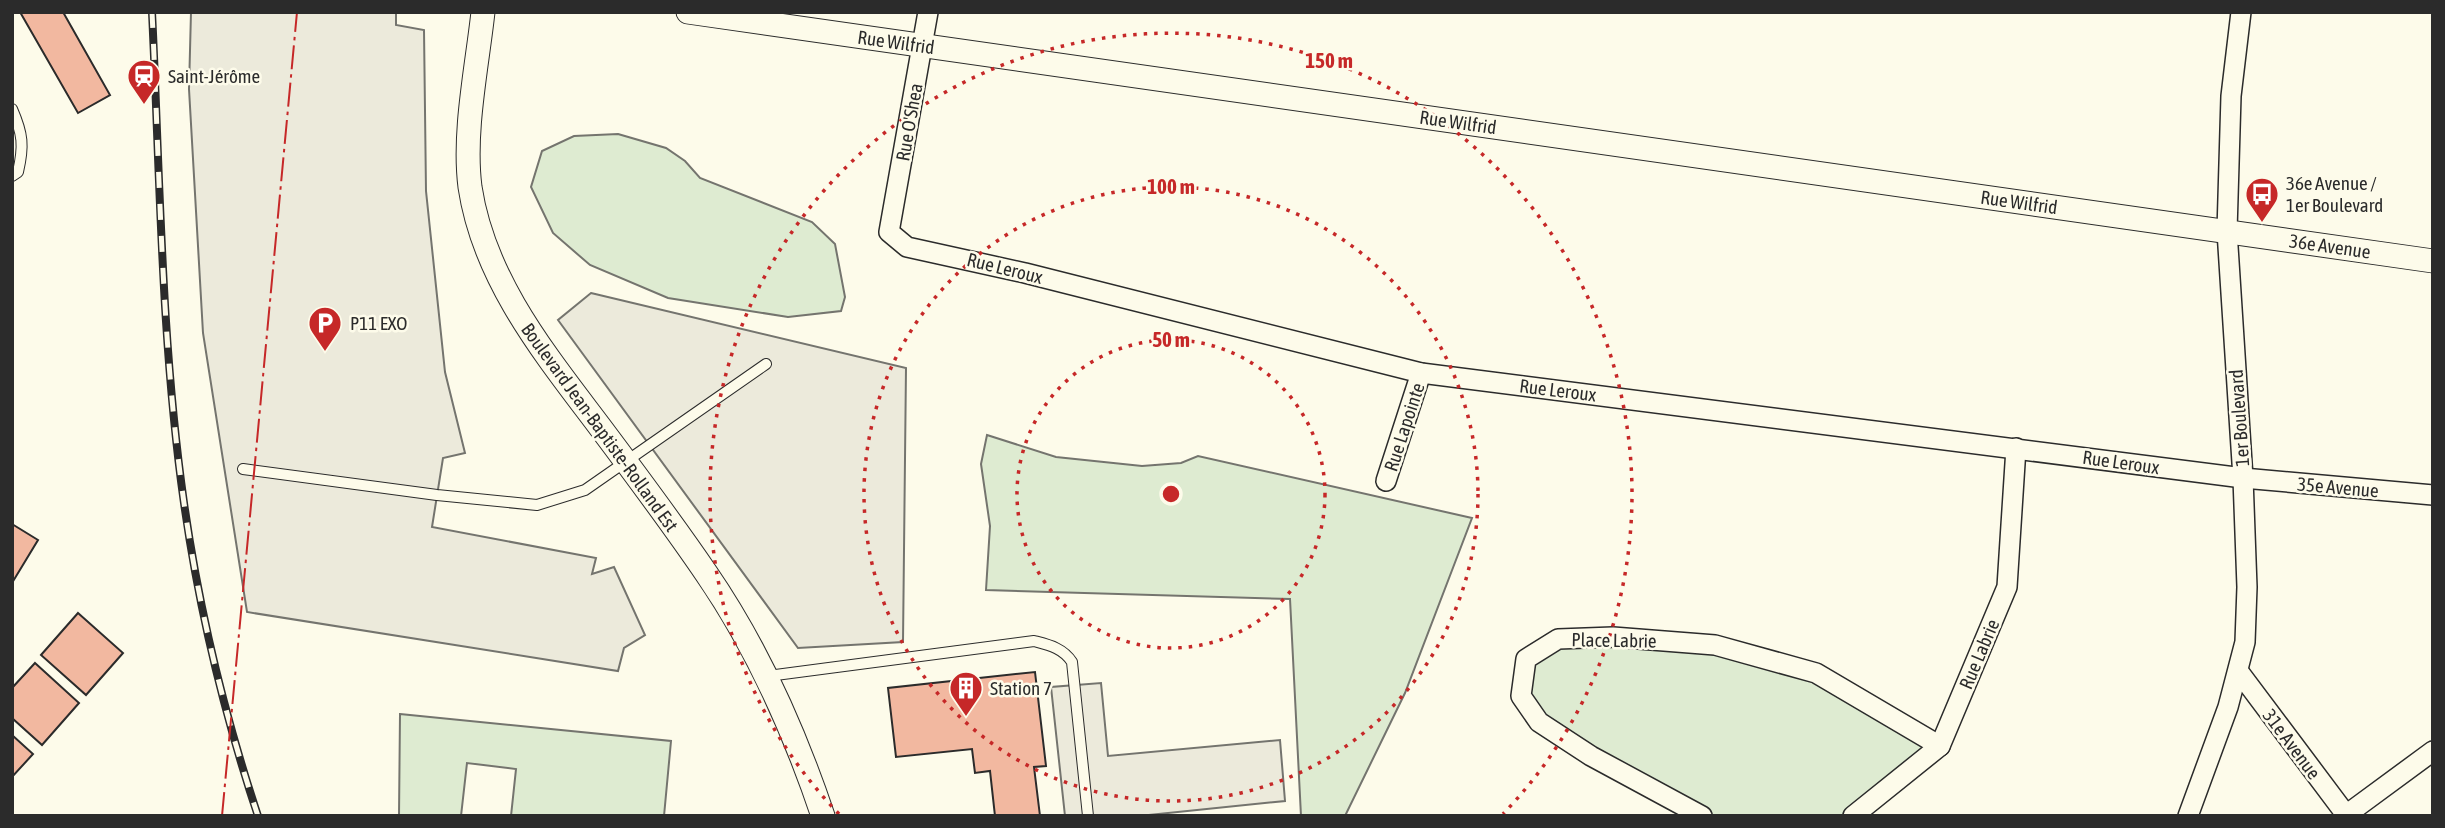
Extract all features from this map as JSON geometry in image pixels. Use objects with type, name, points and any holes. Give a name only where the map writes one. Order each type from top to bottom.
[{"type":"street","name":"Boulevard Jean-Baptiste-Rolland Est","points":[[483,12],[469,138],[470,187],[485,246],[506,291],[534,340],[707,574],[768,676],[823,816]]},
{"type":"street","name":"Rue Wilfrid","points":[[688,12],[2227,232]]},
{"type":"street","name":"Rue O'Shea","points":[[889,232],[928,12]]},
{"type":"street","name":"1er Boulevard","points":[[2188,816],[2239,672],[2245,642],[2247,587],[2243,478],[2227,232],[2231,96],[2241,12]]},
{"type":"street","name":"Rue Leroux","points":[[889,232],[907,247],[1025,273],[1421,373],[2243,478]]},
{"type":"street","name":"36e Avenue","points":[[2227,232],[2433,261]]},
{"type":"street","name":"Rue Lapointe","points":[[1386,481],[1421,373]]},
{"type":"street","name":"Rue Labrie","points":[[1853,816],[1940,746],[2007,587],[2016,448]]},
{"type":"street","name":"35e Avenue","points":[[2243,478],[2433,495]]},
{"type":"street","name":"Place Labrie","points":[[1702,816],[1591,756],[1539,722],[1521,696],[1526,659],[1558,639],[1613,637],[1715,645],[1816,673],[1940,746]]},
{"type":"street","name":"31e Avenue","points":[[2239,672],[2346,815],[2433,751]]},
{"type":"lane","points":[[12,109],[20,127],[24,149],[18,172],[12,176]]},
{"type":"lane","points":[[243,468],[437,495],[537,505],[585,489],[765,364]]},
{"type":"lane","points":[[768,676],[1034,641],[1055,647],[1072,662],[1088,816]]},
{"type":"green space","points":[[618,134],[666,148],[685,161],[700,178],[812,222],[835,244],[845,297],[841,311],[788,317],[668,298],[590,265],[553,233],[531,187],[542,151],[574,136]]},
{"type":"green space","points":[[987,435],[1056,457],[1142,466],[1181,463],[1198,456],[1472,518],[1405,693],[1345,816],[1301,816],[1290,599],[986,590],[990,526],[981,464]]},
{"type":"green space","points":[[1558,639],[1715,645],[1816,673],[1940,746],[1854,816],[1702,816],[1591,756],[1521,696],[1526,659]]},
{"type":"green space","points":[[400,714],[671,741],[664,816],[511,816],[516,769],[467,763],[461,816],[399,816]]},
{"type":"shaded area","name":"P11 EXO","points":[[191,12],[396,12],[396,25],[424,30],[426,191],[445,372],[465,453],[443,458],[432,527],[596,558],[592,574],[614,567],[645,635],[624,648],[618,671],[247,612],[203,333],[189,89]]},
{"type":"shaded area","points":[[591,293],[906,368],[903,642],[798,648],[558,320]]},
{"type":"shaded area","points":[[1101,683],[1108,756],[1280,740],[1285,801],[1139,816],[1065,816],[1051,687]]},
{"type":"building","points":[[20,12],[63,12],[110,95],[78,113]]},
{"type":"building","points":[[12,524],[38,540],[12,583]]},
{"type":"building","points":[[78,613],[123,653],[86,695],[41,655]]},
{"type":"building","points":[[35,663],[79,703],[42,745],[12,718],[12,688]]},
{"type":"building","name":"Station 7","points":[[1035,672],[1046,766],[1034,767],[1040,816],[995,816],[990,771],[975,773],[972,749],[896,757],[888,688]]},
{"type":"building","points":[[12,735],[33,754],[12,777]]},
{"type":"railway","points":[[152,12],[170,381],[184,503],[214,661],[258,816]]},
{"type":"power","points":[[222,816],[297,12]]},
{"type":"place","name":"Saint-Jérôme","points":[[144,106]]},
{"type":"place","name":"36e Avenue / 1er Boulevard","points":[[2262,224]]},
{"type":"place","name":"P11 EXO","points":[[325,353]]},
{"type":"place","name":"Station 7","points":[[966,718]]}]
